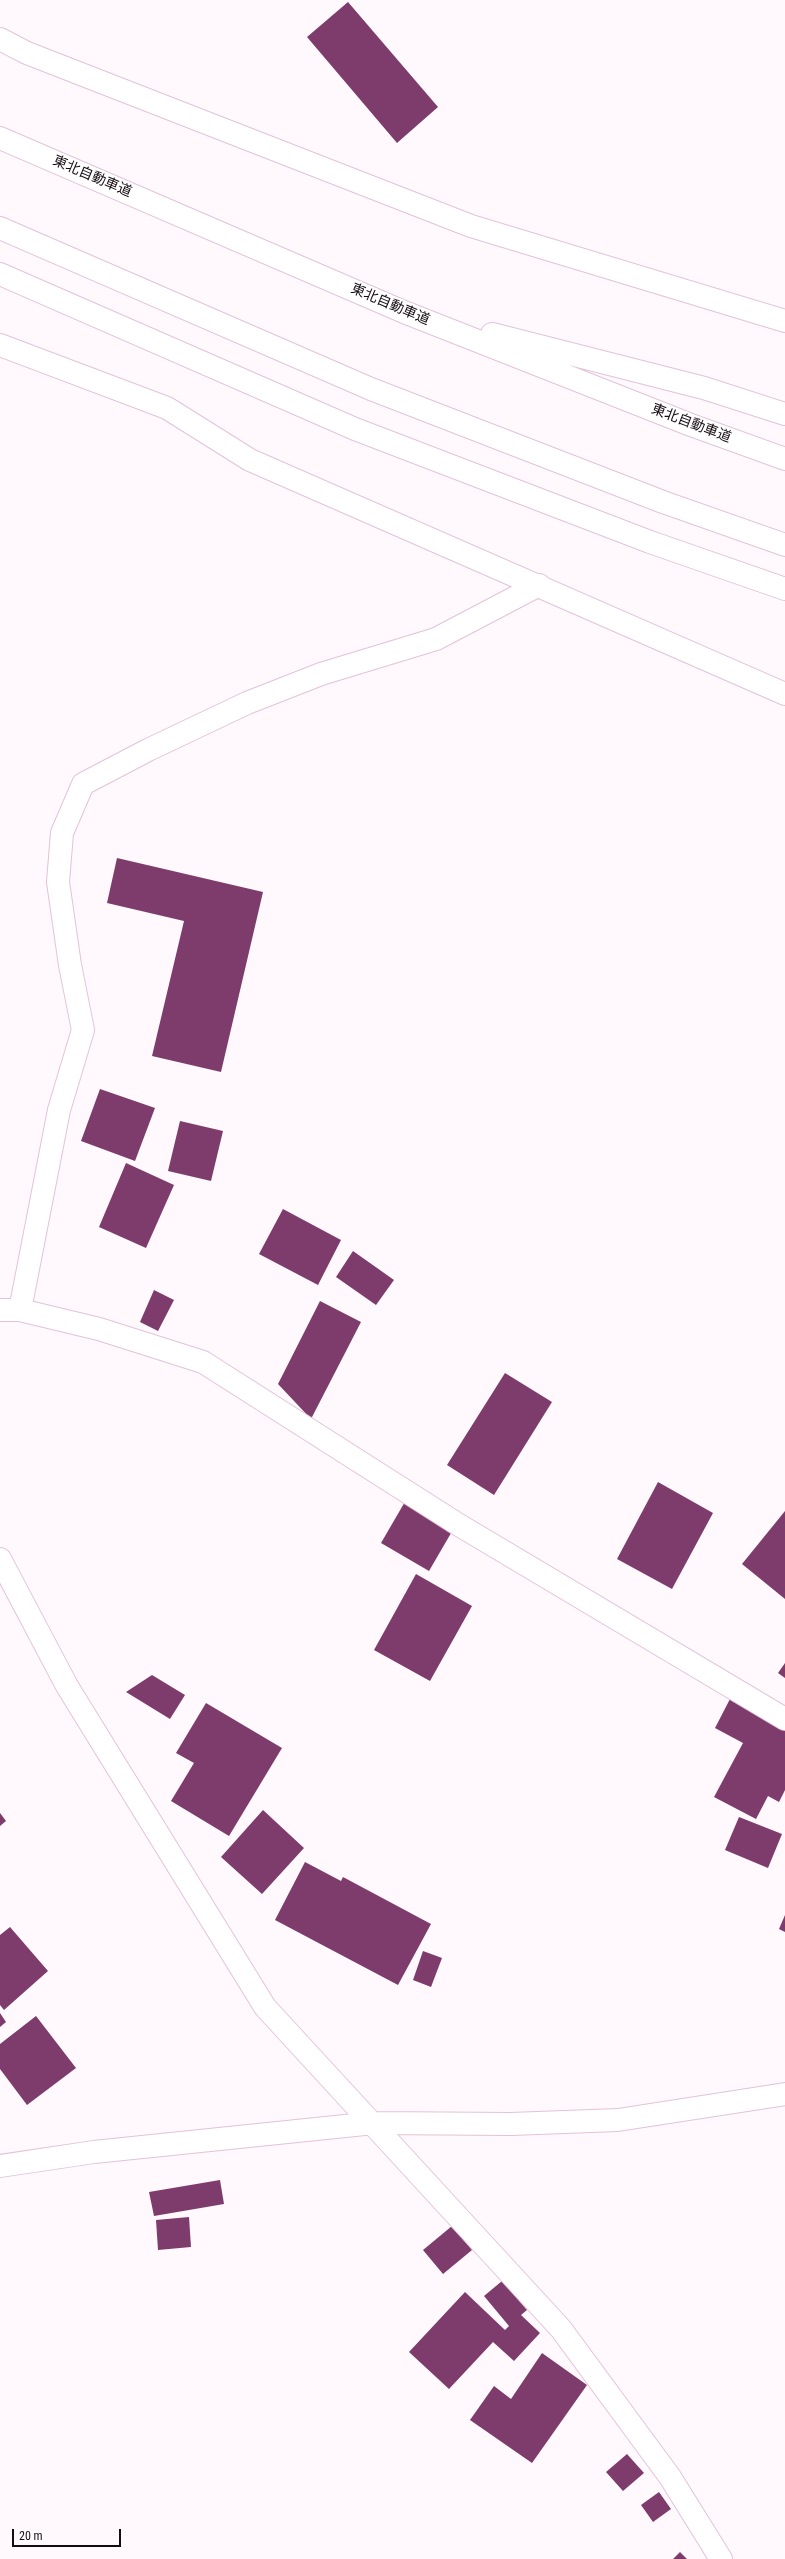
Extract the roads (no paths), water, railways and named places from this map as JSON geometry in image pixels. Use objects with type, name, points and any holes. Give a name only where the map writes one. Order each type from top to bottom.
[{"type":"main road","points":[[0,39],[27,53],[471,226],[785,320]]},
{"type":"main road","name":"東北自動車道","points":[[0,138],[404,312],[691,425],[785,459]]},
{"type":"main road","points":[[0,228],[371,389],[663,502],[785,545]]},
{"type":"main road","points":[[0,274],[356,430],[650,542],[785,589]]},
{"type":"main road","points":[[404,312],[704,388],[785,414]]},
{"type":"main road","points":[[0,345],[167,408],[250,460],[539,585],[785,694]]},
{"type":"main road","points":[[539,585],[436,639],[321,674],[247,703],[148,750],[83,784],[62,833],[58,882],[70,965],[83,1030],[59,1110],[10,1310],[99,1329],[203,1362],[459,1524],[785,1719]]},
{"type":"main road","points":[[0,1560],[68,1686],[265,2007],[374,2123],[561,2329],[670,2477],[721,2559]]},
{"type":"main road","points":[[0,2166],[94,2152],[374,2123],[511,2124],[618,2120],[785,2094]]}]
